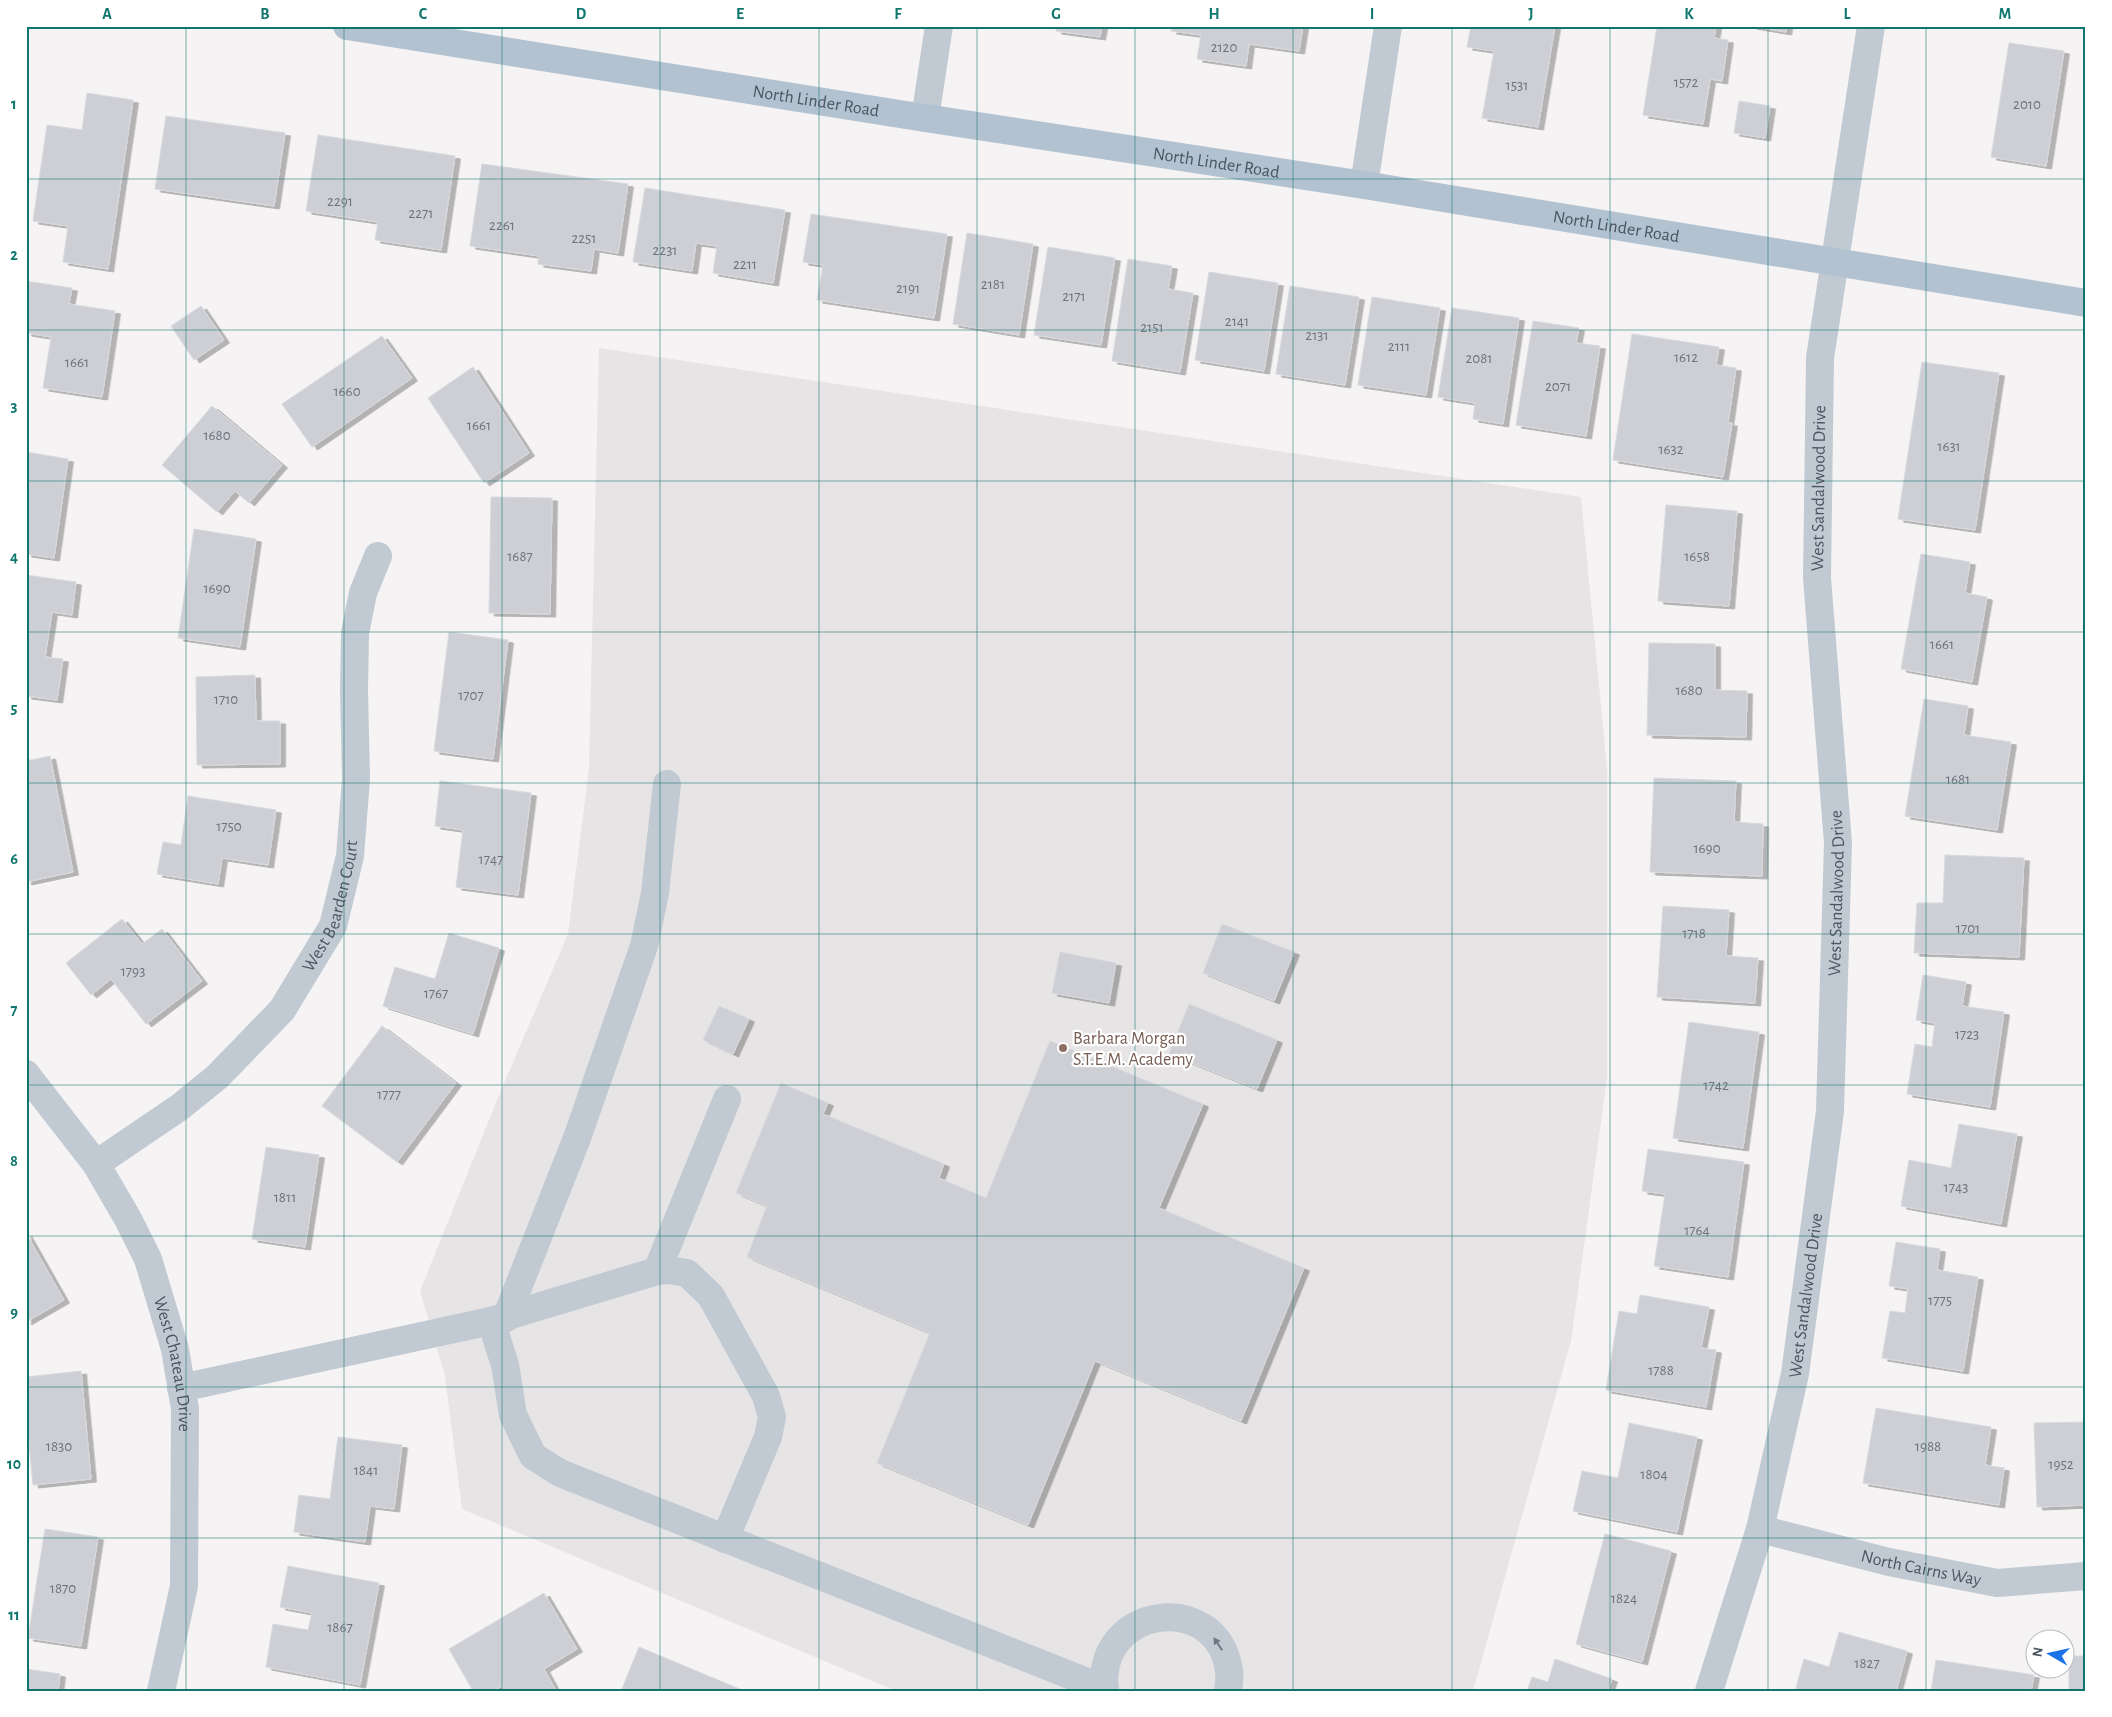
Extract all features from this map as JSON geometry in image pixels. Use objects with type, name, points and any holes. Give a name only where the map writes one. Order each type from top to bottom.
[{"type":"main road","name":"North Linder Road","points":[[347,26],[925,118],[1364,185],[2086,303]]},
{"type":"street","points":[[925,118],[939,26]]},
{"type":"street","points":[[1364,185],[1388,26]]},
{"type":"street","name":"West Sandalwood Drive","points":[[1710,1691],[1760,1529],[1795,1374],[1830,1111],[1838,843],[1817,578],[1820,358],[1871,26]]},
{"type":"street","name":"West Bearden Court","points":[[96,1164],[180,1107],[217,1077],[282,1010],[333,926],[350,856],[356,780],[355,633],[363,593],[378,556]]},
{"type":"street","points":[[667,784],[655,893],[644,946],[577,1138],[498,1320],[513,1415],[533,1456],[560,1473],[1105,1690],[1104,1669],[1111,1650],[1122,1634],[1139,1622],[1158,1616],[1178,1617],[1197,1624],[1212,1636],[1224,1652],[1229,1672],[1228,1691]]},
{"type":"street","name":"West Chateau Drive","points":[[26,1074],[96,1164],[128,1219],[148,1259],[175,1349],[185,1408],[184,1586],[161,1691]]},
{"type":"street","points":[[657,1271],[727,1099]]},
{"type":"street","points":[[182,1388],[498,1320],[657,1271],[668,1270],[687,1273],[711,1296],[766,1396],[772,1417],[768,1437],[724,1539]]},
{"type":"street","name":"North Cairns Way","points":[[1760,1529],[1889,1562],[1997,1583],[2086,1576]]},
{"type":"shaded area","name":"Barbara Morgan S.T.E.M. Academy","points":[[599,348],[1581,497],[1607,769],[1607,1078],[1571,1341],[1473,1691],[896,1691],[462,1509],[445,1376],[420,1291],[502,1088],[568,934],[589,768]]},
{"type":"building","points":[[1057,26],[1102,26],[1100,37],[1056,31]]},
{"type":"building","points":[[1172,26],[1303,26],[1299,51],[1249,44],[1246,66],[1197,59],[1201,35],[1171,31]]},
{"type":"building","points":[[1471,26],[1555,26],[1538,127],[1482,118],[1494,51],[1467,47]]},
{"type":"building","points":[[1657,26],[1716,26],[1714,38],[1728,40],[1722,81],[1710,79],[1703,124],[1643,115]]},
{"type":"building","points":[[1751,26],[1787,26],[1786,32]]},
{"type":"building","points":[[2009,43],[2064,51],[2046,166],[1991,157]]},
{"type":"building","points":[[87,93],[133,100],[108,269],[63,262],[68,226],[33,221],[47,125],[82,130]]},
{"type":"building","points":[[1739,101],[1770,106],[1765,138],[1734,133]]},
{"type":"building","points":[[166,116],[285,133],[274,206],[155,189]]},
{"type":"building","points":[[318,135],[455,156],[441,250],[375,240],[378,222],[306,211]]},
{"type":"building","points":[[482,164],[628,184],[618,253],[594,249],[591,271],[538,264],[539,256],[470,246]]},
{"type":"building","points":[[645,188],[785,210],[773,283],[713,273],[717,246],[696,243],[692,271],[633,262]]},
{"type":"building","points":[[811,214],[947,234],[934,318],[817,300],[823,265],[803,262]]},
{"type":"building","points":[[967,233],[1033,244],[1019,335],[953,324]]},
{"type":"building","points":[[1048,247],[1115,258],[1101,345],[1034,335]]},
{"type":"building","points":[[1128,259],[1172,266],[1168,289],[1193,293],[1180,372],[1112,361]]},
{"type":"building","points":[[1209,272],[1278,283],[1264,371],[1195,360]]},
{"type":"building","points":[[26,281],[72,288],[69,304],[115,311],[102,397],[43,388],[51,337],[26,333]]},
{"type":"building","points":[[1290,286],[1359,297],[1345,385],[1276,374]]},
{"type":"building","points":[[1372,297],[1440,308],[1426,395],[1358,385]]},
{"type":"building","points":[[201,306],[224,340],[194,360],[171,326]]},
{"type":"building","points":[[1452,308],[1519,318],[1503,424],[1473,419],[1475,403],[1438,397]]},
{"type":"building","points":[[1533,321],[1579,328],[1576,343],[1600,346],[1586,436],[1516,425]]},
{"type":"building","points":[[1632,334],[1719,347],[1716,365],[1736,368],[1728,423],[1732,423],[1723,477],[1613,460]]},
{"type":"building","points":[[382,336],[412,378],[312,447],[282,404]]},
{"type":"building","points":[[1922,362],[1999,373],[1975,530],[1898,519]]},
{"type":"building","points":[[473,367],[529,453],[484,483],[428,398]]},
{"type":"building","points":[[212,406],[282,465],[249,503],[235,491],[217,512],[162,465]]},
{"type":"building","points":[[26,452],[68,459],[54,558],[26,554]]},
{"type":"building","points":[[491,497],[552,498],[550,614],[489,613]]},
{"type":"building","points":[[1666,505],[1737,511],[1729,606],[1658,601]]},
{"type":"building","points":[[194,529],[256,539],[240,647],[178,638]]},
{"type":"building","points":[[1921,554],[1970,562],[1965,593],[1987,597],[1972,682],[1901,669]]},
{"type":"building","points":[[26,575],[76,582],[72,615],[52,612],[45,657],[63,659],[57,700],[26,696]]},
{"type":"building","points":[[449,632],[508,640],[493,759],[434,751]]},
{"type":"building","points":[[1649,643],[1715,644],[1715,690],[1747,691],[1746,737],[1647,735]]},
{"type":"building","points":[[255,675],[256,721],[280,721],[280,764],[197,765],[196,677]]},
{"type":"building","points":[[1924,699],[1968,706],[1964,735],[2011,742],[1997,830],[1905,816]]},
{"type":"building","points":[[50,756],[73,872],[26,882],[26,761]]},
{"type":"building","points":[[1654,778],[1736,781],[1734,822],[1763,824],[1762,876],[1650,872]]},
{"type":"building","points":[[440,781],[531,793],[518,895],[456,887],[463,830],[435,826]]},
{"type":"building","points":[[188,796],[276,810],[268,865],[222,858],[218,884],[157,874],[163,842],[181,845]]},
{"type":"building","points":[[1945,855],[2024,858],[2019,957],[1914,953],[1917,903],[1943,903]]},
{"type":"building","points":[[1663,906],[1729,910],[1726,956],[1758,958],[1755,1003],[1657,997]]},
{"type":"building","points":[[122,919],[142,944],[162,929],[202,981],[146,1024],[111,979],[91,995],[66,963]]},
{"type":"building","points":[[1222,924],[1294,952],[1274,1001],[1203,973]]},
{"type":"building","points":[[449,933],[499,948],[473,1034],[383,1006],[395,967],[435,979]]},
{"type":"building","points":[[1060,952],[1116,963],[1109,1003],[1052,993]]},
{"type":"building","points":[[1923,975],[1966,982],[1962,1006],[2004,1012],[1990,1107],[1907,1094],[1915,1044],[1932,1047],[1935,1023],[1916,1020]]},
{"type":"building","points":[[1189,1004],[1277,1040],[1257,1089],[1169,1054]]},
{"type":"building","points":[[719,1006],[749,1019],[733,1054],[703,1040]]},
{"type":"building","points":[[1689,1022],[1759,1032],[1743,1148],[1673,1138]]},
{"type":"building","points":[[382,1026],[456,1083],[397,1162],[322,1106]]},
{"type":"building","points":[[1050,1041],[1203,1104],[1159,1208],[1304,1268],[1241,1421],[1095,1361],[1028,1525],[877,1463],[930,1333],[747,1257],[767,1206],[736,1193],[781,1083],[828,1103],[823,1114],[944,1164],[939,1178],[986,1198]]},
{"type":"building","points":[[1959,1124],[2017,1134],[2001,1224],[1901,1206],[1909,1160],[1951,1168]]},
{"type":"building","points":[[266,1147],[319,1155],[305,1247],[252,1239]]},
{"type":"building","points":[[1648,1149],[1744,1162],[1728,1277],[1654,1266],[1665,1194],[1642,1191]]},
{"type":"building","points":[[26,1233],[64,1300],[26,1322]]},
{"type":"building","points":[[1896,1242],[1940,1249],[1937,1270],[1978,1277],[1963,1371],[1882,1358],[1890,1311],[1905,1313],[1908,1289],[1889,1286]]},
{"type":"building","points":[[1640,1295],[1709,1307],[1701,1348],[1716,1350],[1706,1407],[1606,1390],[1619,1311],[1637,1314]]},
{"type":"building","points":[[81,1371],[91,1479],[33,1485],[26,1412],[26,1377]]},
{"type":"building","points":[[1876,1408],[1991,1427],[1985,1465],[2004,1468],[1999,1505],[1863,1483]]},
{"type":"building","points":[[2086,1422],[2086,1505],[2037,1507],[2034,1423]]},
{"type":"building","points":[[1629,1423],[1697,1437],[1677,1532],[1573,1511],[1582,1471],[1618,1478]]},
{"type":"building","points":[[338,1437],[402,1445],[394,1509],[370,1506],[365,1542],[294,1532],[299,1495],[330,1499]]},
{"type":"building","points":[[45,1529],[98,1537],[81,1646],[28,1638]]},
{"type":"building","points":[[1605,1534],[1671,1551],[1642,1662],[1576,1644]]},
{"type":"building","points":[[288,1566],[379,1583],[360,1685],[266,1667],[273,1624],[308,1630],[312,1613],[280,1607]]},
{"type":"building","points":[[544,1593],[577,1649],[544,1669],[556,1691],[505,1691],[502,1686],[492,1691],[473,1691],[449,1649]]},
{"type":"building","points":[[1839,1632],[1907,1651],[1896,1691],[1795,1691],[1804,1659],[1829,1667]]},
{"type":"building","points":[[639,1647],[742,1690],[621,1691]]},
{"type":"building","points":[[2074,1656],[2086,1656],[2086,1691],[2069,1691],[2069,1680],[2074,1680]]},
{"type":"building","points":[[1555,1659],[1612,1679],[1608,1691],[1527,1691],[1532,1677],[1548,1682]]},
{"type":"building","points":[[1936,1660],[2024,1673],[2024,1680],[2033,1680],[2031,1691],[1931,1691]]},
{"type":"building","points":[[26,1669],[60,1674],[58,1691],[26,1691]]},
{"type":"place","name":"Barbara Morgan S.T.E.M. Academy","points":[[1063,1048]]}]
